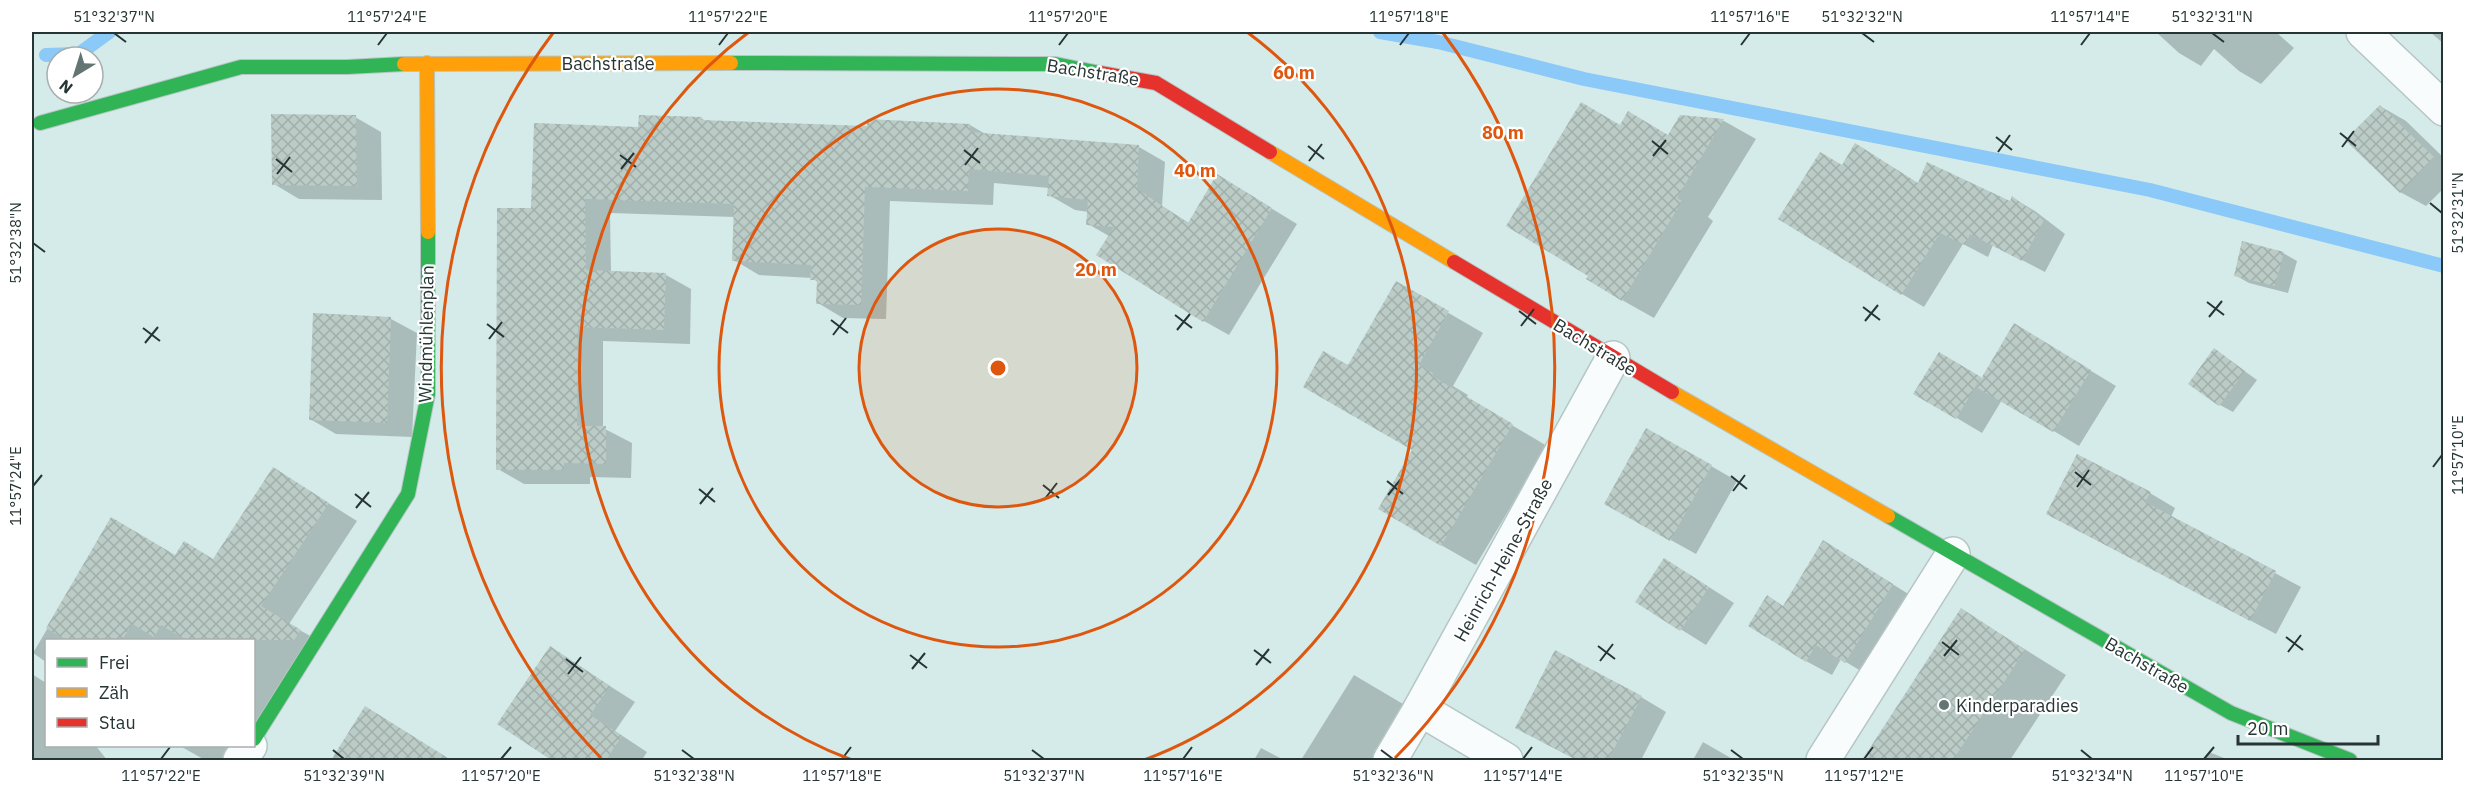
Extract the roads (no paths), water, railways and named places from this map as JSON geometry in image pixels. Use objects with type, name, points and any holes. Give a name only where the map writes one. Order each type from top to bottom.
[{"type":"street","points":[[2363,32],[2444,110]]},
{"type":"street","name":"Bachstraße","points":[[40,123],[240,68],[347,67],[427,63],[1055,64],[1156,82],[1614,358],[2231,713],[2350,760]]},
{"type":"street","name":"Windmühlenplan","points":[[255,737],[408,494],[428,394],[427,63]]},
{"type":"street","name":"Heinrich-Heine-Straße","points":[[1390,760],[1614,358]]},
{"type":"street","points":[[1823,760],[1953,554]]},
{"type":"street","points":[[1420,709],[1506,760]]},
{"type":"street","points":[[240,760],[249,747]]},
{"type":"waterway","points":[[91,45],[109,32]]},
{"type":"waterway","points":[[1380,32],[1438,42],[1584,79],[2150,190],[2444,266]]},
{"type":"place","name":"Kinderparadies","points":[[1944,705]]}]
